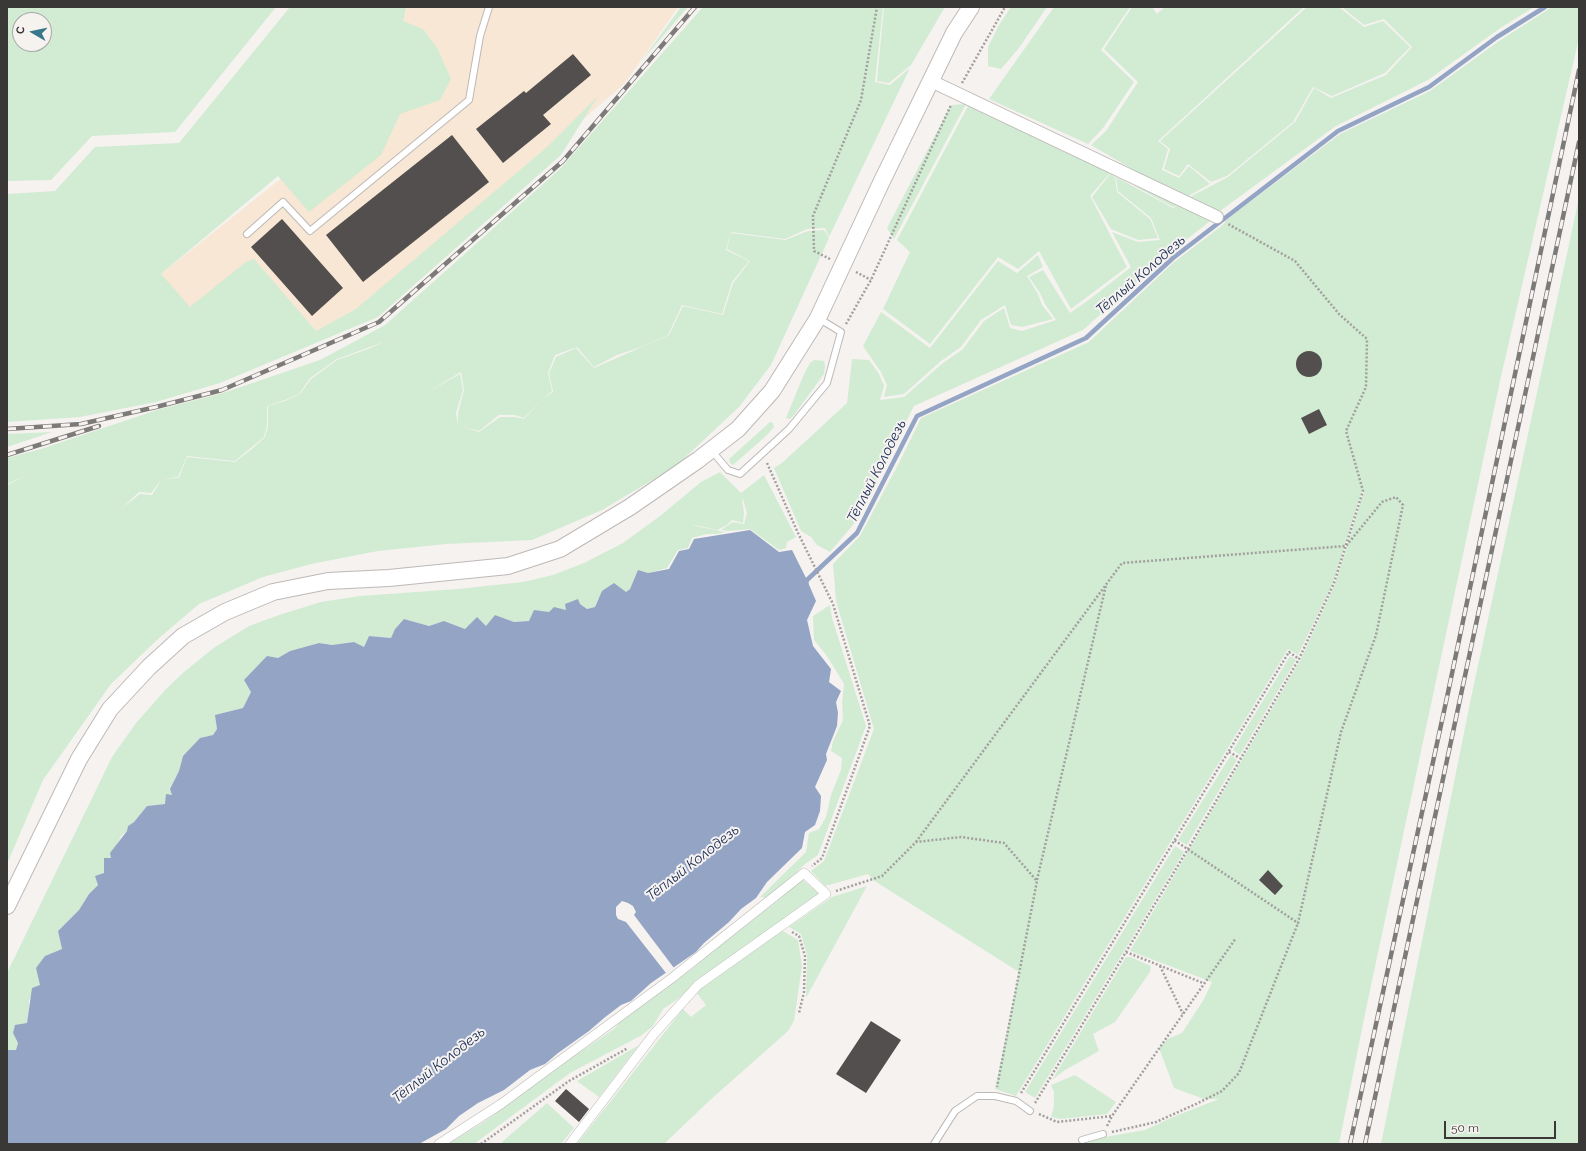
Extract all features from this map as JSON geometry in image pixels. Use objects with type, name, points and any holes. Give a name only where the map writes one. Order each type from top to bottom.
[{"type":"main road","points":[[7,906],[78,759],[110,709],[149,667],[182,636],[225,612],[273,592],[328,581],[389,578],[508,566],[560,549],[630,507],[711,450],[738,429],[772,391],[818,318],[844,266],[881,183],[954,33],[971,7]]},
{"type":"street","points":[[931,81],[1217,217]]},
{"type":"street","points":[[439,1144],[501,1104],[666,982],[804,873],[826,894],[698,985],[654,1034],[570,1144]]},
{"type":"lane","points":[[247,234],[283,202],[310,231],[469,100],[480,36],[488,7]]},
{"type":"lane","points":[[711,450],[728,470],[740,474],[789,429],[828,383],[841,332],[818,318]]},
{"type":"lane","points":[[934,1144],[955,1111],[977,1096],[995,1096],[1016,1102],[1030,1111]]},
{"type":"lane","points":[[1082,1140],[1103,1134]]},
{"type":"path","points":[[871,280],[814,251],[813,216],[861,100],[878,7]]},
{"type":"path","points":[[841,332],[871,280],[956,93],[1005,7]]},
{"type":"path","points":[[1228,224],[1295,261],[1339,314],[1366,339],[1366,387],[1346,431],[1363,491],[1334,583],[1299,659],[1188,849],[1030,1111],[1057,1122],[1112,1116],[1236,938]]},
{"type":"path","points":[[763,453],[798,534],[833,604],[870,726],[822,858],[804,873]]},
{"type":"path","points":[[826,894],[882,876],[916,842],[1122,563],[1346,546],[1382,502],[1396,497],[1403,505],[1376,635],[1341,732],[1298,923],[1239,1073],[1222,1091],[1156,1122],[1103,1134]]},
{"type":"path","points":[[995,1096],[1037,881],[1107,583]]},
{"type":"path","points":[[1026,1096],[1021,1093],[1289,652],[1299,659]]},
{"type":"path","points":[[1229,752],[1240,758]]},
{"type":"path","points":[[916,842],[961,837],[1004,843],[1037,881]]},
{"type":"path","points":[[1174,840],[1298,923]]},
{"type":"path","points":[[781,927],[799,936],[805,956],[804,992],[799,1013]]},
{"type":"path","points":[[1126,952],[1203,984]]},
{"type":"path","points":[[1160,966],[1183,1014]]},
{"type":"path","points":[[483,1143],[569,1080],[654,1034]]},
{"type":"path","points":[[1031,1099],[1036,1102]]},
{"type":"shaded area","points":[[402,7],[678,7],[625,83],[359,314],[315,337],[190,307],[160,275],[323,145]]},
{"type":"green space","points":[[7,7],[276,7],[175,132],[92,136],[51,180],[7,181]]},
{"type":"green space","points":[[290,7],[406,7],[403,21],[423,29],[437,48],[451,79],[440,100],[400,114],[381,155],[309,212],[278,176],[161,274],[190,307],[246,262],[254,259],[316,331],[356,309],[546,148],[598,96],[561,155],[378,317],[220,383],[156,402],[80,417],[7,422],[7,194],[55,191],[95,147],[179,143]]},
{"type":"green space","points":[[681,7],[688,7],[640,63]]},
{"type":"green space","points":[[703,7],[883,7],[875,82],[890,85],[910,68],[829,237],[825,228],[807,229],[785,239],[731,232],[726,250],[749,261],[732,282],[722,314],[682,305],[668,335],[641,347],[617,355],[594,367],[577,347],[555,355],[548,373],[552,391],[544,398],[553,392],[549,373],[556,357],[576,348],[594,368],[669,335],[683,306],[723,315],[733,283],[750,261],[727,249],[731,233],[785,240],[808,231],[824,230],[829,238],[771,365],[739,407],[676,466],[602,510],[532,540],[446,544],[378,551],[311,564],[263,577],[199,604],[158,639],[111,684],[43,780],[7,864],[7,485],[27,475],[7,484],[7,458],[41,449],[157,410],[223,393],[320,360],[385,325],[561,168]],"holes":[[[384,342],[337,360],[311,379],[300,394],[285,401],[268,406],[268,426],[265,437],[235,462],[187,457],[179,478],[162,479],[178,477],[187,456],[235,461],[264,437],[267,425],[267,406],[299,394],[310,378],[337,359]],[[461,372],[464,390],[458,413],[458,425],[456,413],[463,390],[460,374],[426,393]],[[544,398],[524,419],[515,417],[500,417],[479,432],[461,426],[479,431],[499,415],[515,415],[524,418]],[[162,479],[152,495],[140,494],[122,508],[139,492],[151,493]]]},
{"type":"green space","points":[[884,7],[945,7],[911,65],[889,83],[877,81]]},
{"type":"green space","points":[[1011,7],[1047,7],[1019,48],[1001,69],[988,66],[988,47],[999,25]]},
{"type":"green space","points":[[1054,7],[1130,7],[1101,50],[1134,82],[1103,128],[1088,144],[989,99]]},
{"type":"green space","points":[[1132,7],[1152,7],[1157,14],[1165,7],[1304,7],[1158,141],[1168,149],[1162,170],[1179,178],[1189,166],[1210,184],[1183,199],[1091,145],[1106,131],[1138,82],[1104,49]]},
{"type":"green space","points":[[1307,7],[1339,7],[1364,27],[1383,21],[1410,47],[1385,73],[1332,96],[1313,87],[1293,122],[1227,176],[1211,182],[1188,164],[1179,176],[1164,169],[1170,149],[1160,141]]},
{"type":"green space","points":[[1342,7],[1534,7],[1499,29],[1428,80],[1336,126],[1216,214],[1184,200],[1228,177],[1295,122],[1314,88],[1331,98],[1386,75],[1412,47],[1384,19],[1364,25]]},
{"type":"green space","points":[[1552,7],[1579,7],[1579,38],[1500,381],[1366,1009],[1339,1144],[1084,1144],[1105,1137],[1145,1130],[1219,1099],[1204,1099],[1174,1088],[1159,1048],[1168,1039],[1182,1033],[1204,999],[1212,982],[1130,951],[1301,659],[1335,584],[1364,491],[1362,491],[1333,583],[1298,655],[1288,649],[1016,1096],[995,1089],[1019,972],[873,880],[868,874],[825,886],[811,871],[824,861],[874,729],[836,601],[833,564],[860,536],[921,418],[1089,342],[1173,263],[1224,224],[1226,220],[1340,134],[1430,91],[1499,41]]},
{"type":"green space","points":[[966,104],[894,239],[887,228],[951,105]]},
{"type":"green space","points":[[968,106],[1110,173],[1090,196],[1127,267],[1071,309],[1039,251],[1018,269],[998,257],[930,344],[883,309],[910,252],[897,240]]},
{"type":"green space","points":[[1110,174],[1115,177],[1117,192],[1150,219],[1158,238],[1138,240],[1111,229],[1092,197]]},
{"type":"green space","points":[[1116,177],[1173,208],[1182,203],[1214,218],[1172,251],[1083,330],[914,406],[853,525],[830,552],[817,545],[811,537],[801,531],[774,468],[782,463],[847,403],[852,359],[869,360],[879,374],[884,386],[880,400],[904,397],[943,363],[963,349],[984,321],[1004,308],[1010,328],[1022,331],[1056,320],[1029,277],[1043,270],[1070,313],[1131,267],[1112,232],[1138,242],[1160,240],[1151,218],[1118,191]]},
{"type":"green space","points":[[1133,185],[1181,203],[1173,207]]},
{"type":"green space","points":[[1579,198],[1579,1144],[1381,1144],[1471,698]]},
{"type":"green space","points":[[1038,255],[1043,267],[1027,276],[1038,294],[1042,305],[1053,319],[1022,327],[1011,325],[1005,305],[981,320],[961,347],[941,361],[904,394],[884,397],[887,385],[881,372],[863,346],[881,312],[930,348],[998,261],[1017,273]]},
{"type":"green space","points":[[814,360],[824,361],[824,374],[794,415],[790,419],[786,418],[804,374],[810,363]]},
{"type":"green space","points":[[770,422],[773,423],[774,427],[766,436],[733,465],[730,463],[729,459]]},
{"type":"green space","points":[[52,432],[7,447],[7,434]]},
{"type":"green space","points":[[720,472],[741,493],[764,475],[796,537],[787,542],[786,548],[779,550],[750,529],[729,531],[721,530],[733,522],[744,524],[747,513],[742,499],[744,513],[743,523],[732,520],[727,525],[717,530],[691,525],[725,532],[707,534],[692,538],[688,548],[678,550],[667,568],[648,573],[638,570],[630,589],[626,592],[598,599],[595,607],[587,609],[580,604],[578,600],[566,610],[549,612],[529,621],[514,622],[495,615],[486,626],[465,629],[445,621],[429,626],[404,619],[395,629],[391,638],[369,636],[364,648],[354,642],[332,645],[319,643],[290,651],[278,658],[251,692],[243,708],[216,715],[217,729],[213,735],[200,738],[183,756],[179,771],[170,789],[172,795],[165,804],[147,806],[134,822],[128,826],[127,831],[121,836],[98,885],[89,894],[79,910],[58,931],[62,949],[45,956],[40,986],[29,1000],[27,1023],[13,1033],[18,1043],[16,1050],[7,1050],[7,973],[112,757],[136,723],[166,689],[184,672],[215,647],[249,626],[321,602],[360,596],[458,589],[523,582],[553,575],[584,563],[623,543],[660,516],[701,482]]},
{"type":"green space","points":[[830,605],[832,618],[866,726],[818,855],[805,864],[768,898],[760,897],[806,852],[809,833],[819,829],[826,817],[831,795],[841,770],[842,758],[831,751],[833,741],[843,720],[842,703],[844,684],[827,656],[814,640],[813,616]]},
{"type":"green space","points":[[1290,656],[1296,660],[1240,755],[1233,750]]},
{"type":"green space","points":[[1231,755],[1237,760],[1187,845],[1178,840]]},
{"type":"green space","points":[[1175,846],[1184,852],[1035,1098],[1025,1092]]},
{"type":"green space","points":[[801,878],[819,894],[694,984],[678,999],[663,1009],[653,1026],[642,1035],[570,1073],[474,1144],[448,1144],[484,1122],[570,1059],[614,1029],[629,1011],[691,970],[780,899]]},
{"type":"green space","points":[[867,886],[806,998],[807,955],[801,934],[789,927],[832,897]]},
{"type":"green space","points":[[783,931],[798,940],[802,966],[794,1021],[788,1031],[708,1102],[664,1144],[577,1144],[683,1009],[691,1017],[706,1005],[696,992],[772,937]]},
{"type":"green space","points":[[1126,957],[1130,957],[1151,966],[1150,972],[1115,1022],[1093,1034],[1099,1051],[1065,1070],[1052,1080]]},
{"type":"green space","points":[[639,1045],[599,1097],[577,1081]]},
{"type":"green space","points":[[1075,1075],[1116,1102],[1107,1114],[1061,1119],[1051,1117],[1054,1106],[1054,1092],[1051,1085]]},
{"type":"green space","points":[[547,1103],[574,1128],[561,1144],[503,1144],[502,1142]]},
{"type":"water","points":[[750,530],[779,552],[792,550],[807,580],[816,601],[807,620],[813,646],[831,669],[829,682],[841,691],[836,702],[838,713],[837,726],[826,754],[827,760],[815,787],[821,796],[820,811],[815,825],[805,832],[802,848],[767,882],[756,898],[741,909],[696,952],[651,983],[631,1001],[621,1005],[545,1064],[530,1070],[504,1090],[478,1103],[459,1116],[446,1129],[419,1144],[7,1144],[7,1050],[16,1050],[18,1043],[13,1033],[15,1025],[27,1023],[32,988],[40,985],[36,968],[45,956],[62,949],[58,931],[79,910],[89,894],[98,885],[95,876],[104,873],[104,858],[111,858],[110,853],[127,831],[128,826],[134,822],[147,806],[165,804],[166,794],[172,795],[170,789],[179,771],[183,756],[200,738],[213,735],[217,729],[215,715],[243,708],[251,692],[244,680],[267,656],[278,658],[290,651],[319,643],[332,645],[354,642],[364,647],[369,636],[391,638],[395,629],[404,619],[429,626],[444,621],[465,629],[477,617],[486,626],[495,615],[514,622],[529,621],[534,610],[549,612],[554,607],[566,610],[565,604],[578,599],[580,604],[587,609],[595,607],[602,591],[614,583],[626,592],[630,589],[638,570],[648,573],[669,569],[679,551],[689,549],[694,539]]},
{"type":"pier","points":[[622,901],[633,906],[636,912],[634,915],[674,968],[666,973],[626,922],[618,919],[616,915],[616,907]]},
{"type":"building","points":[[573,54],[591,75],[543,115],[551,124],[503,163],[476,129],[524,91],[526,93]]},
{"type":"building","points":[[452,135],[489,182],[363,282],[326,235]]},
{"type":"building","points":[[282,219],[343,288],[312,316],[251,247]]},
{"type":"building","points":[[1309,351],[1318,355],[1322,364],[1318,373],[1309,377],[1300,373],[1296,364],[1300,355]]},
{"type":"building","points":[[1319,409],[1327,425],[1309,434],[1301,418]]},
{"type":"building","points":[[1268,870],[1283,886],[1275,895],[1259,880]]},
{"type":"building","points":[[871,1021],[901,1040],[866,1093],[836,1074]]},
{"type":"building","points":[[566,1089],[589,1109],[579,1122],[555,1101]]},
{"type":"waterway","name":"Тёплый Колодезь","points":[[806,584],[807,580],[857,533],[917,416],[1086,338],[1173,258],[1338,131],[1429,87],[1497,37],[1545,7]]},
{"type":"railway","points":[[7,429],[81,424],[222,390],[379,322],[563,161],[695,7]]},
{"type":"railway","points":[[1350,1144],[1446,702],[1579,70]]},
{"type":"railway","points":[[1365,1144],[1579,142]]},
{"type":"railway","points":[[7,455],[99,426]]}]
